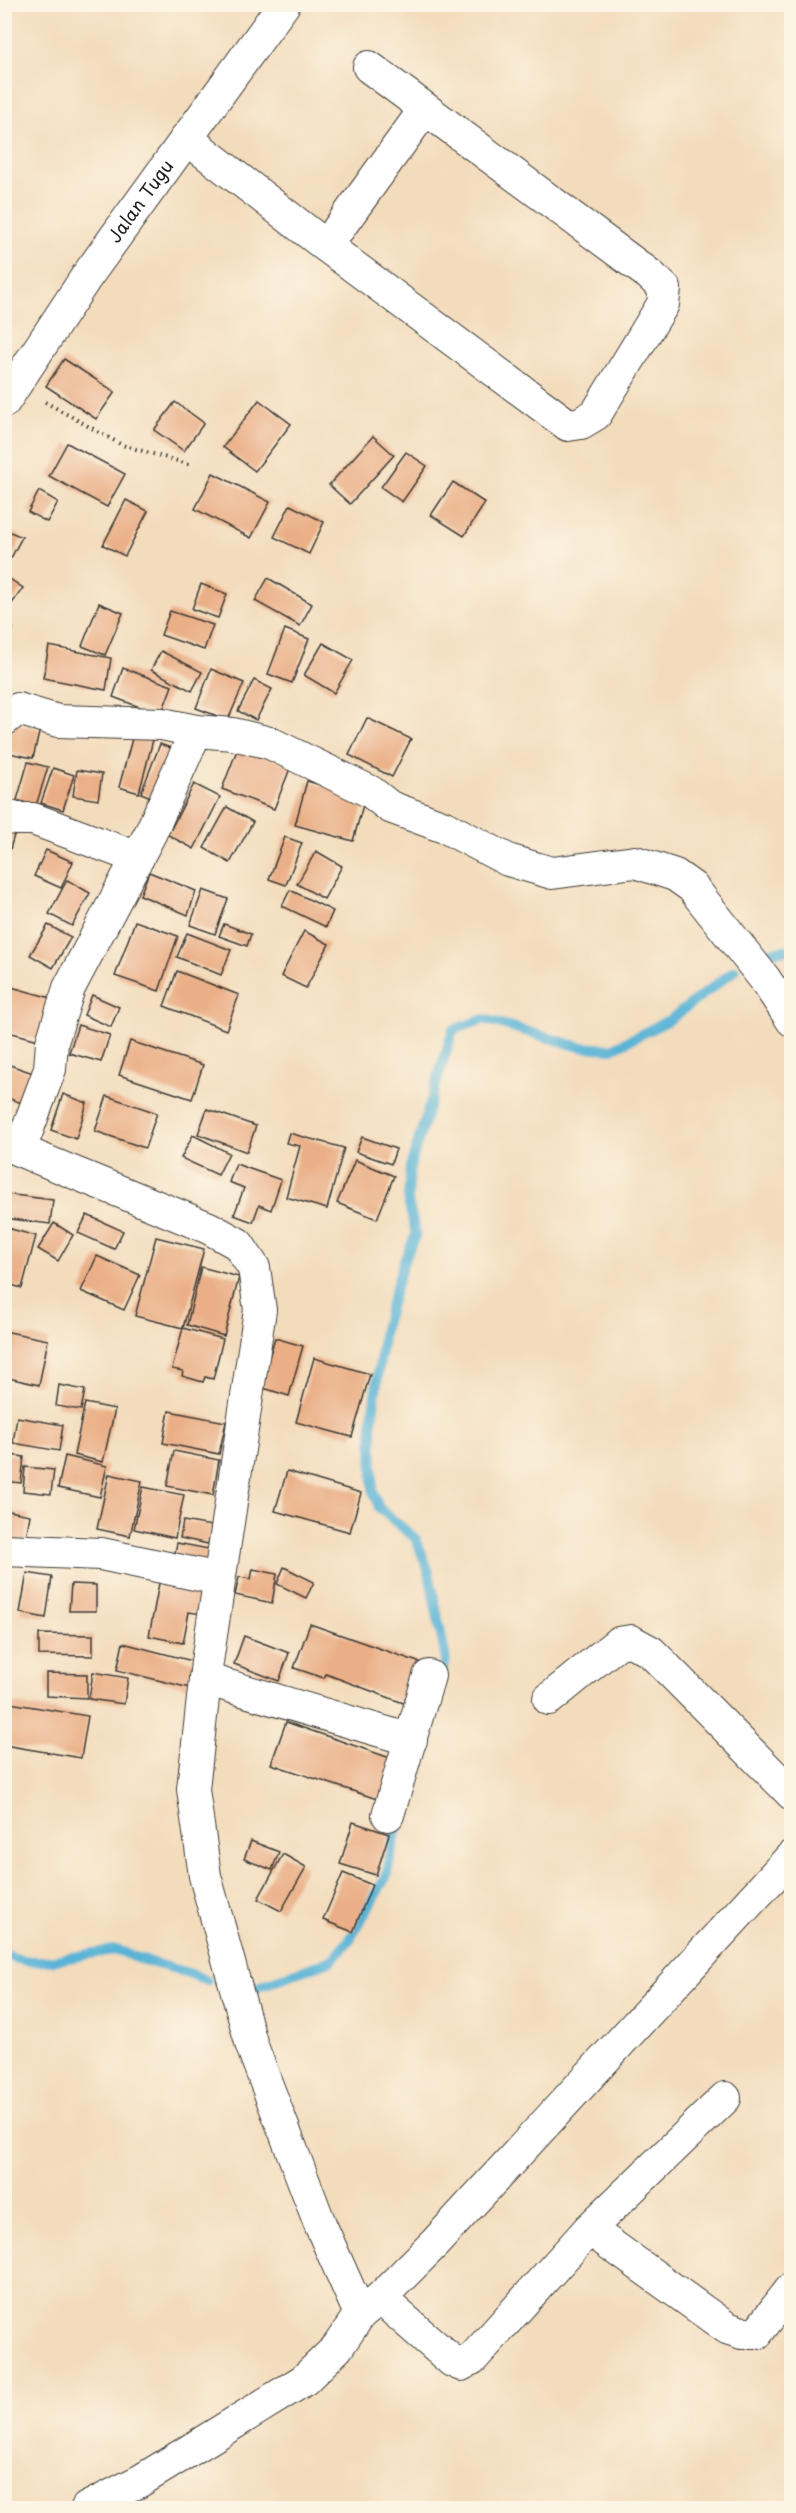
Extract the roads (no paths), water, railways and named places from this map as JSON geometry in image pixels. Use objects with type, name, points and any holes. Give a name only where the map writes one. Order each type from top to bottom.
[{"type":"street","name":"Jalan Tugu","points":[[10,394],[87,276],[284,4]]},
{"type":"street","points":[[186,138],[326,246],[568,425],[581,423],[596,414],[663,304],[665,289],[650,275],[369,68]]},
{"type":"street","points":[[326,246],[425,108]]},
{"type":"street","points":[[4,720],[18,709],[58,721],[162,724],[196,731],[233,734],[270,743],[371,792],[390,807],[447,828],[508,860],[552,873],[635,862],[675,875],[692,887],[764,978],[792,1020]]},
{"type":"street","points":[[196,731],[138,858],[69,988],[52,1042],[50,1069],[12,1147],[209,1228],[238,1244],[254,1268],[260,1310],[205,1679],[193,1789],[205,1876],[252,2046],[320,2224],[370,2306],[461,2365],[473,2358],[589,2229],[725,2098]]},
{"type":"street","points":[[4,815],[16,819],[33,819],[138,858]]},
{"type":"street","points":[[4,1550],[101,1554],[219,1579]]},
{"type":"street","points":[[549,1699],[618,1643],[631,1641],[651,1652],[792,1794]]},
{"type":"street","points":[[388,1815],[429,1676]]},
{"type":"street","points":[[205,1679],[411,1740]]},
{"type":"street","points":[[87,2508],[140,2481],[304,2380],[338,2348],[370,2306],[435,2243],[792,1856]]},
{"type":"street","points":[[589,2229],[728,2328],[742,2333],[757,2332],[792,2288]]},
{"type":"waterway","points":[[770,952],[792,949]]},
{"type":"waterway","points":[[439,1681],[446,1660],[429,1572],[416,1539],[379,1508],[373,1490],[372,1422],[384,1328],[403,1263],[416,1234],[408,1201],[410,1167],[453,1030],[484,1019],[580,1047],[612,1049],[671,1019],[735,970]]},
{"type":"waterway","points":[[252,1989],[332,1960],[350,1939],[386,1877],[400,1814]]},
{"type":"waterway","points":[[4,1954],[17,1959],[45,1961],[117,1950],[207,1981]]}]
